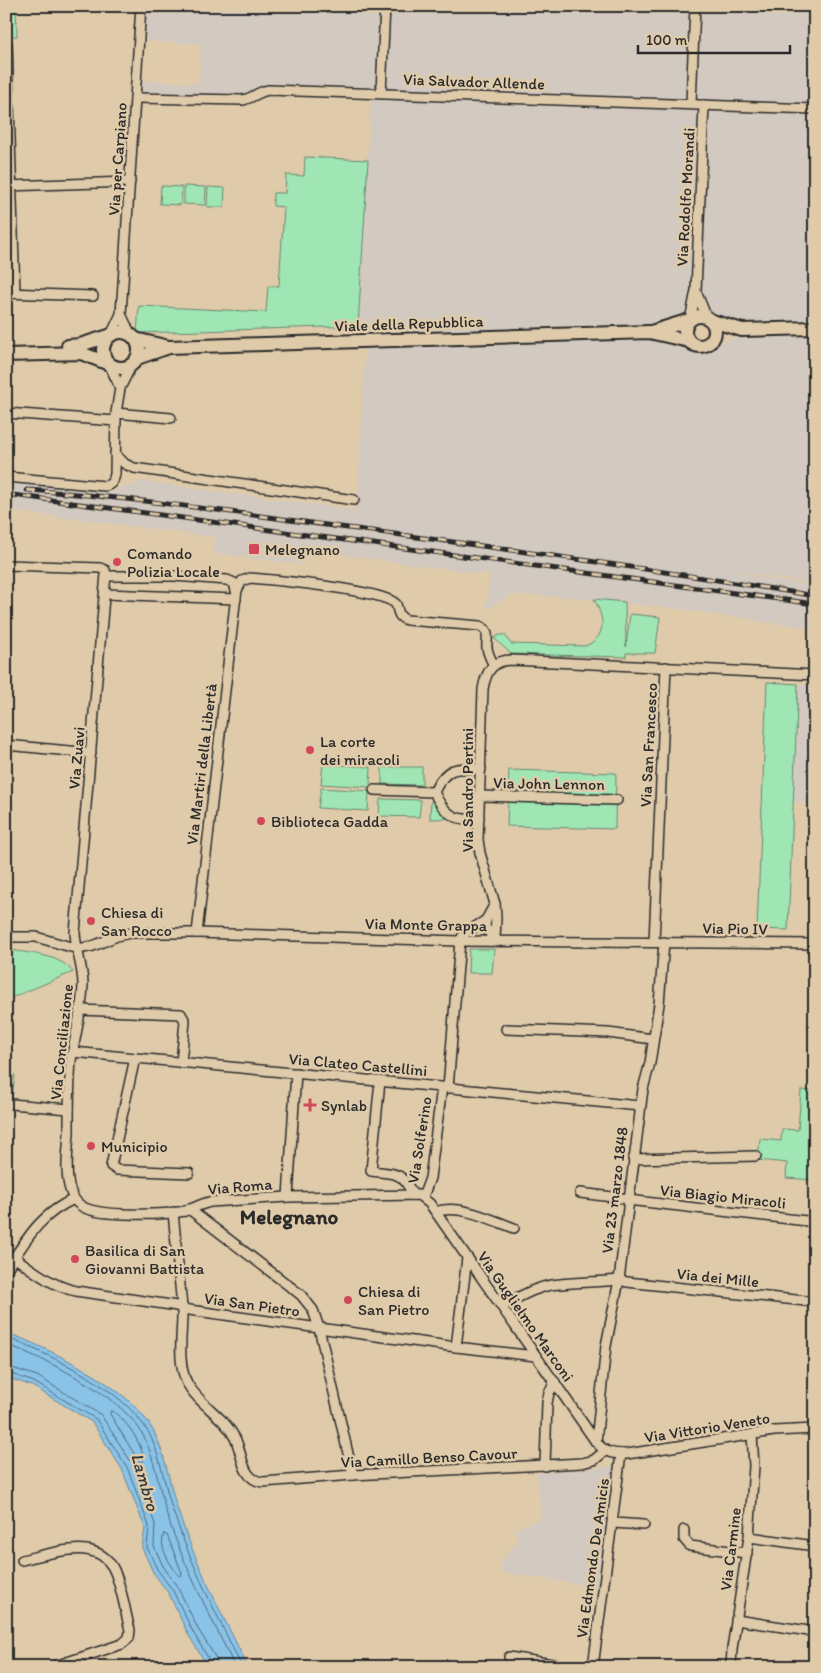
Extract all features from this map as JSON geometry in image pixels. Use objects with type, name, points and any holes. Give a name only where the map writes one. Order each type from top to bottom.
[{"type":"street","name":"Via per Carpiano","points":[[110,336],[122,314],[141,6]]},
{"type":"street","points":[[381,93],[385,6]]},
{"type":"street","name":"Via Rodolfo Morandi","points":[[690,104],[694,6]]},
{"type":"street","points":[[6,44],[11,293],[93,296]]},
{"type":"street","name":"Via Salvador Allende","points":[[135,98],[243,100],[249,99],[262,91],[269,90],[815,109]]},
{"type":"street","name":"Via Rodolfo Morandi","points":[[690,320],[696,291],[704,105]]},
{"type":"street","points":[[9,186],[130,182]]},
{"type":"street","name":"Via Rodolfo Morandi","points":[[696,291],[709,319]]},
{"type":"street","name":"Via per Carpiano","points":[[122,314],[133,337]]},
{"type":"street","name":"Viale della Repubblica","points":[[649,332],[698,316],[742,330]]},
{"type":"street","points":[[709,319],[716,330],[714,339],[710,342]]},
{"type":"street","points":[[689,341],[686,337],[686,328],[690,320]]},
{"type":"street","name":"Viale della Repubblica","points":[[6,347],[80,345],[121,332],[169,347],[649,332],[689,341],[692,344],[701,346],[742,330],[815,328]]},
{"type":"street","points":[[110,336],[103,345],[102,351],[120,388]]},
{"type":"street","points":[[6,477],[105,486],[112,482],[114,476],[116,417],[120,388],[139,351],[133,337]]},
{"type":"street","name":"Viale della Repubblica","points":[[6,354],[81,353],[117,368],[124,368],[135,361],[169,347]]},
{"type":"street","points":[[6,413],[171,418]]},
{"type":"street","points":[[115,458],[134,468],[354,500]]},
{"type":"street","points":[[6,565],[100,568],[106,573],[232,581],[236,587],[236,599],[105,594]]},
{"type":"street","name":"Via Zuavi","points":[[78,948],[76,933],[106,573]]},
{"type":"street","name":"Via Martiri della Libertà","points":[[197,933],[236,599],[238,587],[242,581],[246,578],[316,585],[388,599],[396,604],[401,618],[407,620],[477,625],[485,629],[488,636],[488,650],[493,664]]},
{"type":"street","points":[[493,664],[512,660],[666,667]]},
{"type":"street","name":"Via Sandro Pertini","points":[[493,664],[487,674],[483,689],[479,849],[495,904],[495,940]]},
{"type":"street","name":"Via San Francesco","points":[[659,942],[666,667],[815,675]]},
{"type":"street","points":[[6,745],[91,753]]},
{"type":"street","points":[[434,792],[441,779],[452,770],[461,768],[481,769]]},
{"type":"street","points":[[374,790],[434,792]]},
{"type":"street","points":[[434,792],[441,806],[449,814],[459,818],[479,818]]},
{"type":"street","name":"Via John Lennon","points":[[480,796],[617,800]]},
{"type":"street","points":[[495,904],[486,920],[485,928],[495,940]]},
{"type":"street","points":[[460,941],[464,934],[486,920]]},
{"type":"street","name":"Via Monte Grappa","points":[[78,948],[93,946],[126,934],[197,933],[460,941],[659,942]]},
{"type":"street","points":[[6,937],[36,938],[78,948]]},
{"type":"street","name":"Via Solferino","points":[[424,1197],[430,1178],[445,1088],[460,941]]},
{"type":"street","name":"Via Pio IV","points":[[659,942],[815,944]]},
{"type":"street","name":"Via 23 marzo 1848","points":[[596,1442],[606,1346],[619,1280],[640,1106],[653,1039],[660,989],[659,942]]},
{"type":"street","name":"Via Conciliazione","points":[[74,1199],[69,1185],[67,1170],[73,1052],[83,980],[78,948]]},
{"type":"street","points":[[80,1010],[181,1014],[185,1021],[181,1062]]},
{"type":"street","points":[[506,1029],[599,1032],[653,1039]]},
{"type":"street","name":"Via Clateo Castellini","points":[[73,1052],[640,1106]]},
{"type":"street","points":[[135,1058],[110,1166],[117,1170],[189,1173]]},
{"type":"street","points":[[288,1197],[296,1074]]},
{"type":"street","points":[[380,1081],[371,1171],[400,1175],[407,1182],[413,1195]]},
{"type":"street","points":[[11,1104],[69,1109]]},
{"type":"street","points":[[634,1159],[756,1156]]},
{"type":"street","name":"Via Biagio Miracoli","points":[[580,1192],[628,1200],[815,1222]]},
{"type":"street","name":"Via Roma","points":[[74,1199],[83,1208],[96,1212],[133,1214],[173,1212],[210,1202],[288,1197],[413,1195],[424,1197]]},
{"type":"street","name":"Via Guglielmo Marconi","points":[[424,1197],[596,1442],[605,1451]]},
{"type":"street","points":[[6,1270],[34,1229],[47,1215],[74,1199]]},
{"type":"street","points":[[189,1209],[304,1297],[311,1307],[319,1328],[353,1475]]},
{"type":"street","points":[[436,1212],[448,1209],[464,1211],[514,1228]]},
{"type":"street","points":[[173,1212],[182,1309]]},
{"type":"street","name":"Via San Pietro","points":[[14,1258],[48,1281],[65,1289],[177,1306],[182,1309],[456,1347],[536,1356]]},
{"type":"street","points":[[456,1347],[467,1258]]},
{"type":"street","name":"Via dei Mille","points":[[502,1306],[530,1292],[559,1284],[619,1280],[815,1302]]},
{"type":"street","name":"Via Camillo Benso Cavour","points":[[182,1309],[182,1365],[186,1379],[194,1393],[230,1430],[236,1441],[247,1474],[252,1479],[263,1482],[353,1475],[545,1466],[587,1462],[605,1451]]},
{"type":"street","points":[[545,1466],[547,1403],[549,1392],[555,1382]]},
{"type":"street","name":"Via Vittorio Veneto","points":[[605,1451],[621,1454],[752,1435],[815,1429]]},
{"type":"street","name":"Via Carmine","points":[[731,1667],[749,1537],[754,1459],[752,1435]]},
{"type":"street","name":"Via Edmondo De Amicis","points":[[592,1667],[621,1454]]},
{"type":"street","points":[[613,1523],[644,1525]]},
{"type":"street","points":[[684,1530],[684,1539],[690,1546],[747,1554]]},
{"type":"street","points":[[749,1537],[815,1546]]},
{"type":"street","points":[[22,1560],[75,1549],[92,1551],[107,1559],[116,1576],[130,1630],[129,1638],[122,1644],[68,1664],[52,1667]]},
{"type":"street","points":[[736,1620],[815,1632]]},
{"type":"street","points":[[509,1656],[571,1667]]},
{"type":"shaded area","points":[[144,6],[815,6],[815,322],[742,323],[700,312],[648,326],[357,334],[371,97],[261,93],[250,103],[138,101],[140,81],[199,83],[201,44],[142,41]]},
{"type":"shaded area","points":[[815,334],[815,583],[717,570],[815,586],[815,629],[665,607],[566,597],[512,595],[486,609],[490,575],[306,550],[303,565],[213,553],[215,537],[6,510],[6,483],[111,493],[120,487],[133,486],[140,481],[355,510],[358,494],[365,345],[649,337],[697,349],[708,349],[741,335]]},
{"type":"shaded area","points":[[798,684],[815,685],[815,803],[793,802]]},
{"type":"shaded area","points":[[614,1466],[616,1468],[599,1587],[499,1572],[501,1563],[507,1553],[518,1541],[514,1530],[541,1518],[537,1473]]},
{"type":"green space","points":[[6,6],[16,6],[17,36],[6,37]]},
{"type":"green space","points":[[305,157],[368,160],[358,326],[137,333],[139,306],[266,312],[268,286],[279,286],[284,207],[273,206],[273,193],[285,193],[286,175],[304,176]]},
{"type":"green space","points":[[161,186],[182,187],[181,205],[160,204]]},
{"type":"green space","points":[[184,186],[206,187],[205,205],[184,204]]},
{"type":"green space","points":[[208,187],[225,188],[224,207],[207,207]]},
{"type":"green space","points":[[594,599],[625,602],[626,647],[630,614],[660,617],[655,653],[626,653],[626,657],[511,654],[494,638],[499,635],[505,635],[511,644],[585,646],[598,637],[601,632],[602,619]]},
{"type":"green space","points":[[767,682],[798,684],[788,930],[757,929]]},
{"type":"green space","points":[[323,764],[371,767],[370,787],[321,784]]},
{"type":"green space","points":[[382,767],[422,767],[422,785],[382,784]]},
{"type":"green space","points":[[509,770],[616,773],[615,829],[507,826]]},
{"type":"green space","points":[[321,788],[369,791],[368,811],[318,808]]},
{"type":"green space","points":[[380,799],[421,800],[419,817],[379,816]]},
{"type":"green space","points":[[431,801],[438,801],[463,818],[430,819]]},
{"type":"green space","points":[[6,949],[51,958],[67,966],[73,972],[6,1000]]},
{"type":"green space","points":[[469,949],[494,949],[492,973],[468,973]]},
{"type":"green space","points":[[6,1074],[15,1075],[11,1104],[6,1103]]},
{"type":"green space","points":[[801,1090],[815,1091],[815,1180],[786,1178],[787,1163],[758,1160],[760,1139],[781,1141],[782,1129],[798,1130]]},
{"type":"water","name":"Lambro","points":[[6,1332],[63,1358],[103,1381],[136,1407],[148,1422],[159,1442],[178,1511],[193,1551],[248,1667],[208,1667],[188,1634],[169,1594],[153,1572],[142,1548],[145,1528],[122,1469],[92,1422],[32,1386],[6,1377]]},
{"type":"railway","points":[[27,490],[70,493],[243,514],[594,562],[815,596]]},
{"type":"railway","points":[[6,494],[815,604]]},
{"type":"place","name":"Melegnano","points":[[254,549]]},
{"type":"place","name":"Comando Polizia Locale","points":[[117,562]]},
{"type":"place","name":"La corte dei miracoli","points":[[310,750]]},
{"type":"place","name":"Biblioteca Gadda","points":[[261,821]]},
{"type":"place","name":"Chiesa di San Rocco","points":[[91,921]]},
{"type":"place","name":"Synlab","points":[[310,1105]]},
{"type":"place","name":"Municipio","points":[[91,1146]]},
{"type":"place","name":"Basilica di San Giovanni Battista","points":[[75,1259]]},
{"type":"place","name":"Chiesa di San Pietro","points":[[348,1300]]},
{"type":"district","name":"Melegnano","points":[[289,1217]]}]
